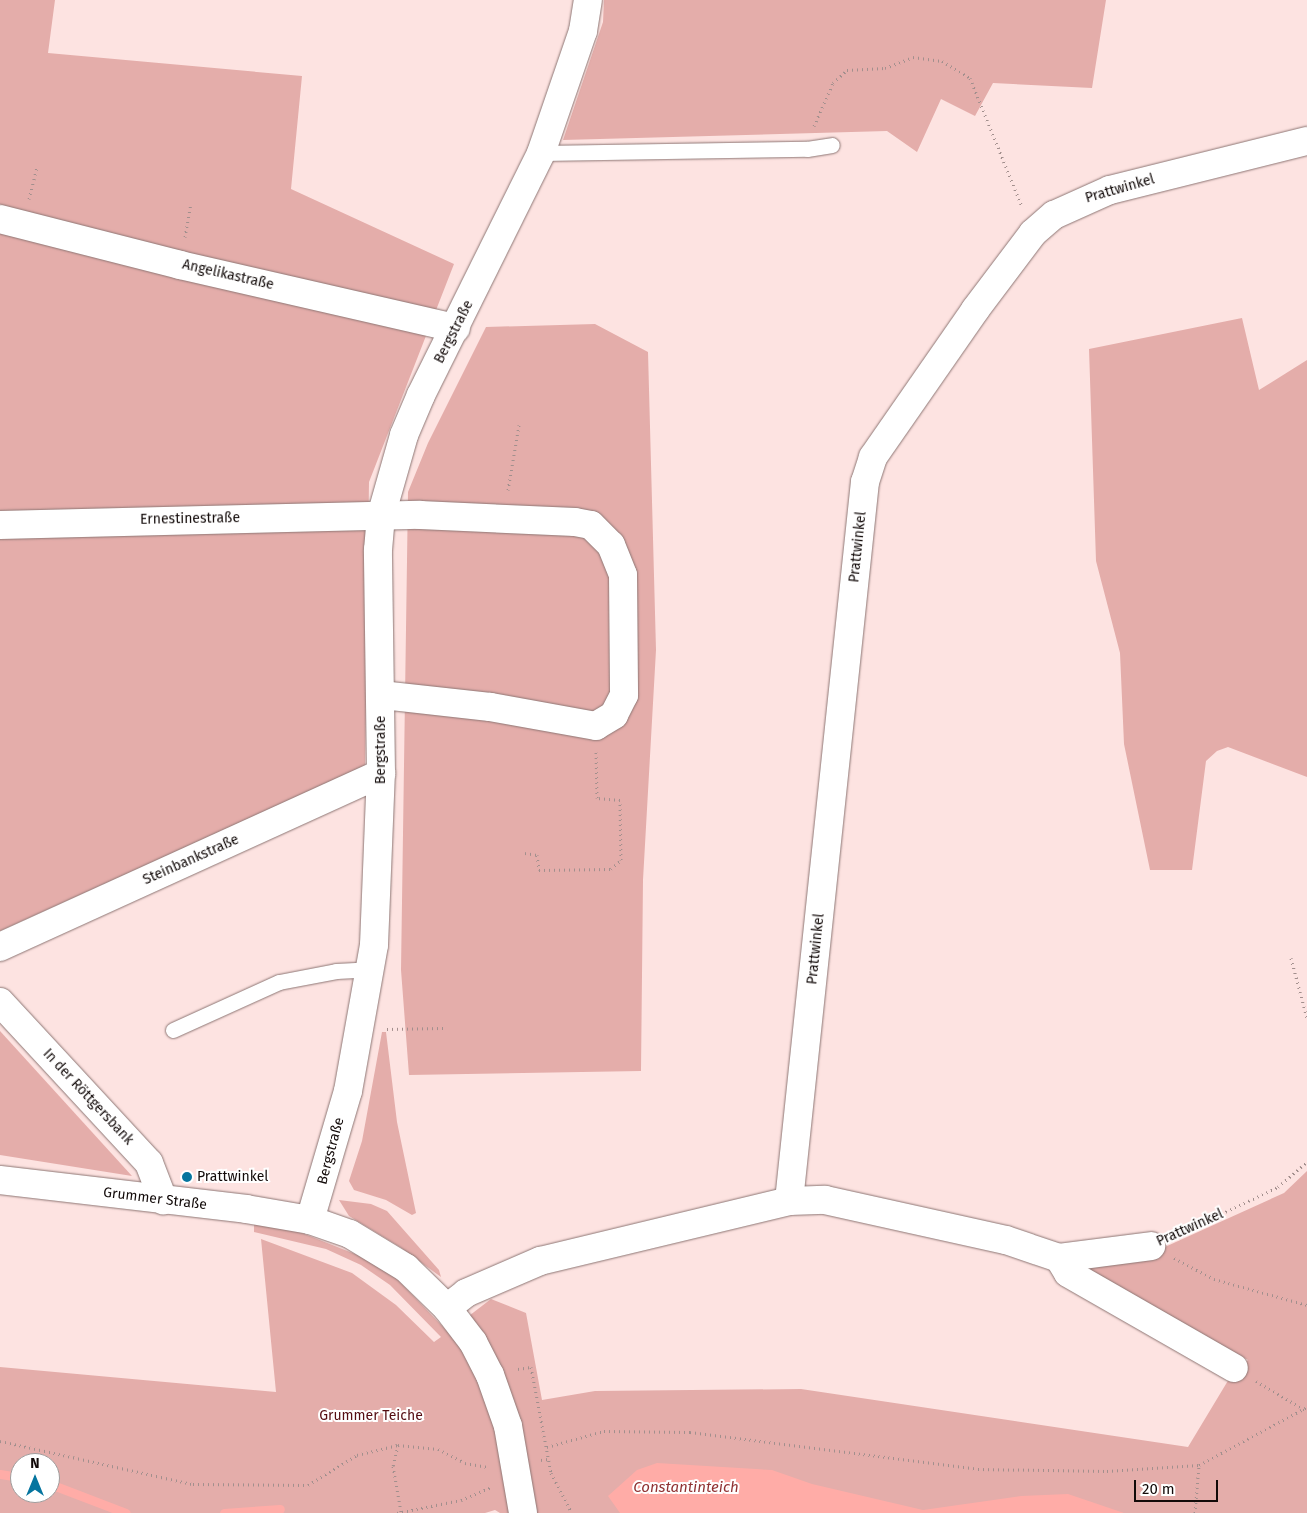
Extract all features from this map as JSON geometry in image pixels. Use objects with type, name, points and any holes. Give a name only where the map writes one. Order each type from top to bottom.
[{"type":"street","name":"Bergstraße","points":[[310,1220],[345,1100],[362,1025],[370,969],[380,850],[381,696],[378,550],[381,516],[404,435],[421,395],[456,328],[541,153],[583,31],[588,0]]},
{"type":"street","name":"Prattwinkel","points":[[789,1201],[865,482],[873,457],[975,310],[1033,233],[1054,215],[1110,190],[1307,141]]},
{"type":"street","name":"Angelikastraße","points":[[0,219],[180,265],[456,328]]},
{"type":"street","points":[[381,516],[503,518],[591,525],[611,545],[623,574],[624,694],[614,715],[596,726]]},
{"type":"street","name":"Ernestinestraße","points":[[0,525],[381,516]]},
{"type":"street","name":"Bergstraße","points":[[381,696],[490,707],[596,726]]},
{"type":"street","name":"Steinbankstraße","points":[[0,947],[381,773]]},
{"type":"street","name":"In der Röttgersbank","points":[[0,1002],[150,1163],[163,1200]]},
{"type":"street","name":"Grummer Straße","points":[[0,1180],[310,1220]]},
{"type":"street","name":"Prattwinkel","points":[[447,1308],[466,1293],[540,1261],[789,1201],[835,1202],[1006,1240],[1059,1258],[1151,1246]]},
{"type":"street","points":[[310,1220],[350,1234],[406,1268],[447,1308],[473,1342],[500,1399],[523,1513]]},
{"type":"street","points":[[1059,1258],[1068,1273],[1234,1368]]},
{"type":"lane","points":[[541,153],[808,149],[832,145]]},
{"type":"lane","points":[[173,1030],[279,982],[336,971],[370,969]]},
{"type":"path","points":[[808,149],[816,117],[829,92],[846,70],[885,68],[913,57],[942,61],[970,78],[1033,233]]},
{"type":"path","points":[[180,265],[191,204]]},
{"type":"path","points":[[503,518],[519,425]]},
{"type":"path","points":[[525,853],[537,855],[539,870],[611,869],[621,860],[620,800],[598,798],[596,726]]},
{"type":"path","points":[[1291,958],[1307,1018]]},
{"type":"path","points":[[362,1025],[393,1030],[443,1028]]},
{"type":"path","name":"Prattwinkel","points":[[1151,1246],[1278,1187],[1307,1162]]},
{"type":"path","points":[[1151,1246],[1214,1279],[1307,1305]]},
{"type":"path","points":[[1234,1368],[1306,1410]]},
{"type":"path","points":[[572,1513],[552,1472],[547,1447],[604,1430],[690,1432],[978,1469],[1107,1471],[1199,1465],[1306,1410]]},
{"type":"path","points":[[0,1441],[193,1484],[250,1486],[308,1485],[357,1455],[398,1444],[438,1449],[465,1463],[488,1467],[486,1459]]},
{"type":"path","points":[[398,1444],[393,1466],[399,1513],[460,1500],[491,1486]]},
{"type":"path","points":[[1195,1513],[1199,1465]]},
{"type":"green space","points":[[0,0],[55,0],[48,53],[302,76],[291,189],[454,264],[369,482],[365,766],[0,931]]},
{"type":"green space","points":[[604,0],[1106,0],[1092,88],[993,83],[975,116],[941,99],[917,152],[887,131],[563,140],[603,22]]},
{"type":"green space","points":[[1242,318],[1259,390],[1307,360],[1307,777],[1228,747],[1217,751],[1206,761],[1192,870],[1150,870],[1124,744],[1120,653],[1096,561],[1089,349]]},
{"type":"green space","points":[[595,324],[648,352],[656,650],[643,880],[641,1071],[409,1075],[401,970],[408,492],[428,443],[486,327]]},
{"type":"green space","points":[[0,1031],[132,1176],[0,1155]]},
{"type":"green space","points":[[382,1032],[386,1032],[397,1122],[416,1213],[412,1215],[386,1200],[354,1190],[349,1181],[362,1141]]},
{"type":"green space","name":"Grummer Teiche","points":[[1307,1171],[1307,1513],[500,1513],[495,1510],[485,1513],[0,1513],[0,1367],[276,1392],[261,1239],[352,1273],[396,1305],[434,1342],[441,1337],[390,1285],[361,1265],[326,1249],[254,1232],[254,1224],[292,1229],[365,1258],[397,1279],[448,1332],[491,1299],[526,1313],[542,1400],[595,1391],[801,1389],[1188,1447],[1232,1374],[1248,1360],[1081,1270],[1134,1261],[1284,1193]]},
{"type":"green space","points":[[339,1200],[371,1204],[387,1211],[439,1270],[441,1277],[400,1247],[349,1216]]},
{"type":"water","name":"Constantinteich","points":[[657,1463],[772,1470],[812,1484],[923,1510],[1021,1496],[1068,1494],[1124,1513],[620,1513],[608,1496],[637,1470]]},
{"type":"waterway","points":[[0,1474],[10,1476]]},
{"type":"waterway","points":[[60,1488],[126,1513]]},
{"type":"waterway","points":[[224,1513],[280,1509]]},
{"type":"place","name":"Prattwinkel","points":[[187,1177]]}]
